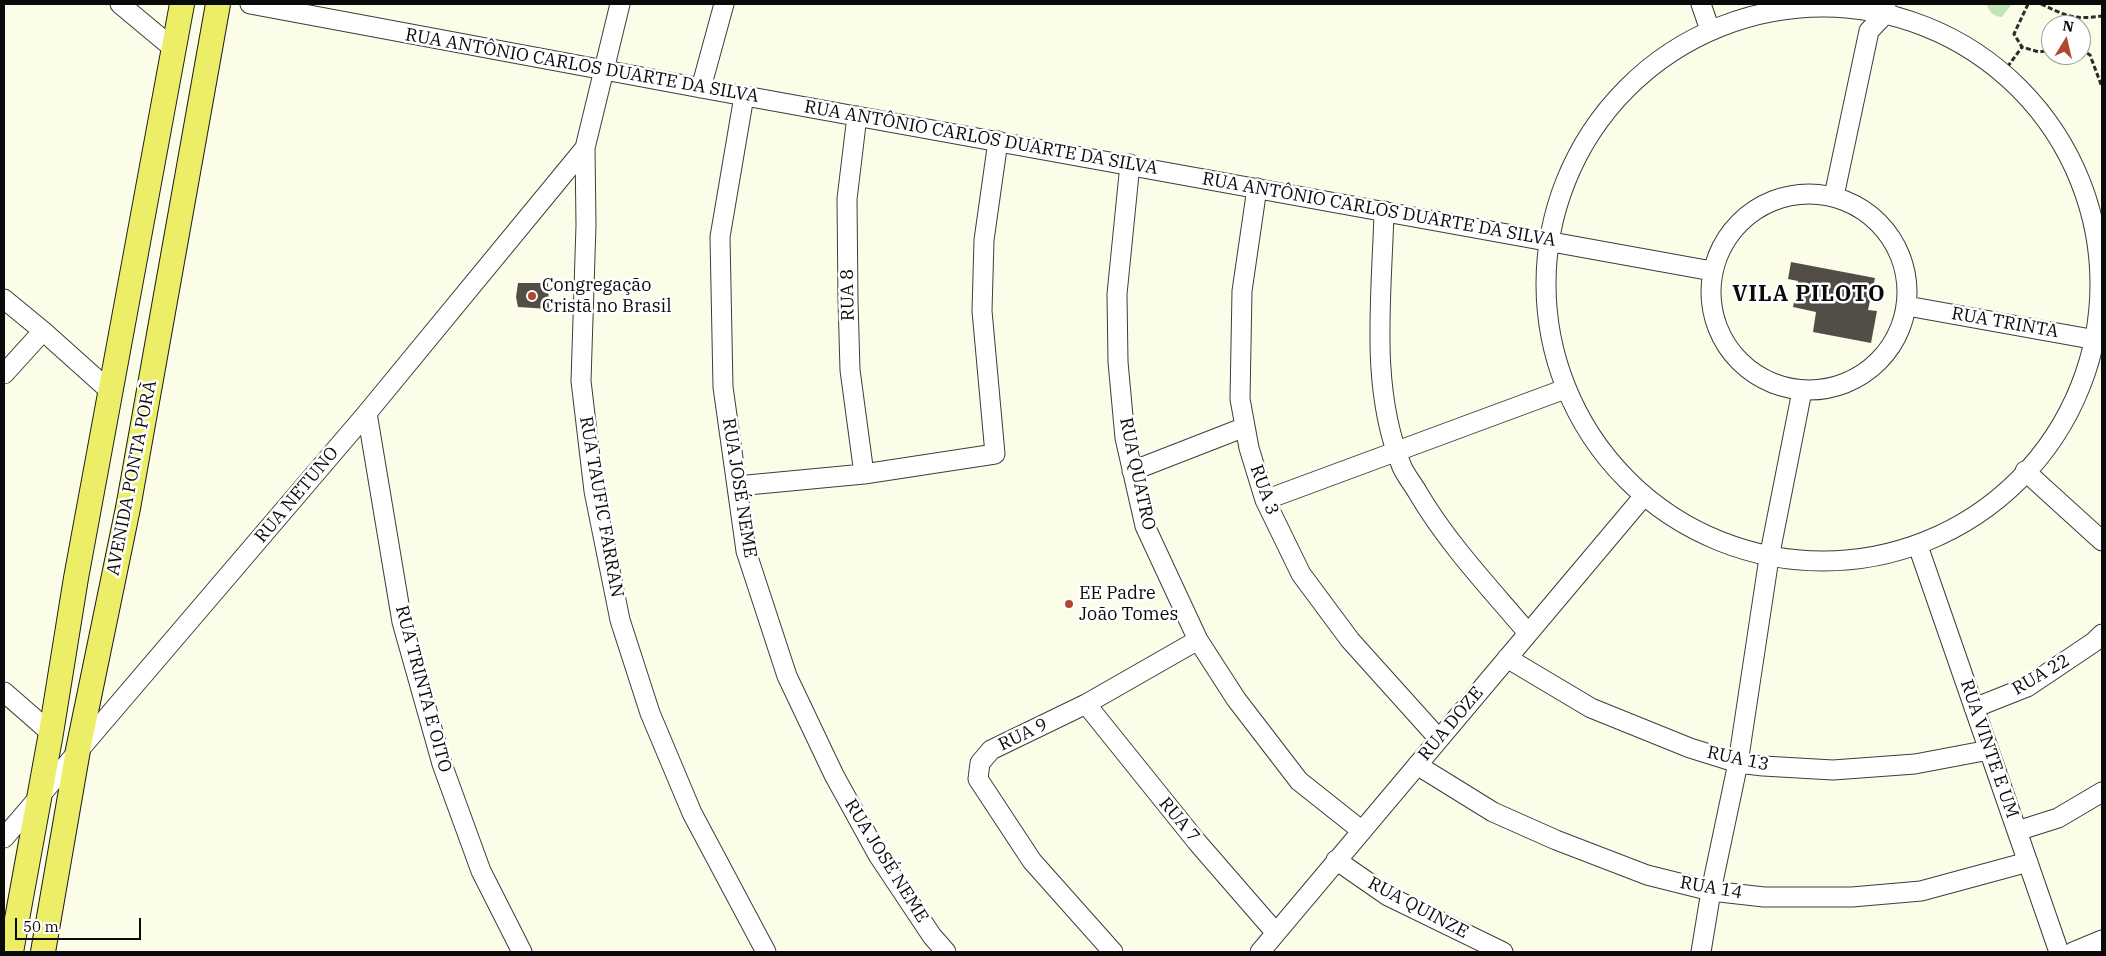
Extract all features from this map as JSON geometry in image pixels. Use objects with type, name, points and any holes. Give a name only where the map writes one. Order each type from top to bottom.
[{"type":"main road","name":"AVENIDA PONTA PORÃ","points":[[11,952],[110,391],[182,4]]},
{"type":"main road","name":"AVENIDA PONTA PORÃ","points":[[43,952],[78,750],[128,508],[218,4]]},
{"type":"main road","points":[[90,502],[128,508]]},
{"type":"street","points":[[120,4],[174,49]]},
{"type":"street","name":"RUA ANTÔNIO CARLOS DUARTE DA SILVA","points":[[250,4],[744,96],[1130,164],[1712,271]]},
{"type":"street","name":"RUA TAUFIC FARRAN","points":[[620,4],[585,148],[586,225],[581,381],[594,491],[620,620],[650,713],[692,813],[766,952]]},
{"type":"street","points":[[701,88],[724,4]]},
{"type":"street","points":[[1701,4],[1710,30]]},
{"type":"street","points":[[1810,7],[1862,7],[1886,9],[1947,36],[2003,73],[2040,111],[2070,154],[2096,201],[2102,294],[2100,341],[2062,428],[2000,499],[1918,546],[1870,559],[1820,562],[1769,558],[1702,535],[1643,497],[1594,444],[1565,389],[1545,312],[1547,241],[1561,188],[1585,138],[1619,94],[1661,58],[1710,30],[1767,13],[1810,7]]},
{"type":"street","points":[[1862,7],[1870,32]]},
{"type":"street","points":[[1834,196],[1870,32],[1886,9]]},
{"type":"street","name":"RUA JOSÉ NEME","points":[[744,96],[720,237],[724,387],[746,551],[786,676],[834,775],[878,855],[932,936],[946,952]]},
{"type":"street","name":"RUA 8","points":[[857,116],[847,199],[849,335],[850,370],[864,474]]},
{"type":"street","points":[[737,486],[864,474],[995,454],[982,311],[984,240],[998,141]]},
{"type":"street","name":"RUA NETUNO","points":[[4,838],[367,413],[585,148]]},
{"type":"street","name":"RUA QUATRO","points":[[1130,164],[1117,294],[1118,362],[1125,438],[1145,526],[1198,640],[1236,699],[1299,781],[1362,831]]},
{"type":"street","name":"RUA 3","points":[[1257,188],[1242,291],[1240,399],[1249,448],[1265,500],[1301,574],[1350,640],[1439,739]]},
{"type":"street","points":[[1802,193],[1834,196],[1861,207],[1883,226],[1899,250],[1907,277],[1907,306],[1899,334],[1882,359],[1859,377],[1841,385],[1832,388],[1802,391],[1769,382],[1740,364],[1720,337],[1710,304],[1712,271],[1723,241],[1744,217],[1771,200],[1802,193]]},
{"type":"street","points":[[1384,211],[1380,358],[1387,416],[1403,467],[1432,516],[1463,557],[1528,632]]},
{"type":"street","points":[[4,299],[110,391]]},
{"type":"street","name":"RUA TRINTA","points":[[1907,306],[2100,341]]},
{"type":"street","points":[[4,374],[43,331]]},
{"type":"street","points":[[1265,500],[1565,389]]},
{"type":"street","points":[[1701,952],[1711,891],[1738,763],[1769,558],[1802,391]]},
{"type":"street","name":"RUA TRINTA E OITO","points":[[367,413],[402,622],[442,764],[480,872],[522,952]]},
{"type":"street","points":[[1132,470],[1245,426]]},
{"type":"street","points":[[2025,471],[2102,541]]},
{"type":"street","name":"RUA DOZE","points":[[1260,952],[1643,497]]},
{"type":"street","name":"RUA VINTE E UM","points":[[1918,546],[2059,952]]},
{"type":"street","name":"RUA 22","points":[[1974,708],[2027,688],[2094,642],[2102,634]]},
{"type":"street","name":"RUA 9","points":[[1113,952],[1032,861],[978,779],[980,763],[991,750],[1086,704],[1198,640]]},
{"type":"street","name":"RUA 13","points":[[1506,658],[1591,708],[1690,748],[1738,763],[1833,770],[1915,764],[1989,750]]},
{"type":"street","points":[[4,692],[51,733]]},
{"type":"street","name":"RUA 7","points":[[1086,704],[1197,842],[1276,933]]},
{"type":"street","name":"RUA 14","points":[[1418,764],[1493,812],[1556,840],[1647,875],[1711,891],[1784,897],[1852,897],[1921,891],[2028,862]]},
{"type":"street","points":[[2017,831],[2058,818],[2102,792]]},
{"type":"street","name":"RUA QUINZE","points":[[1336,860],[1388,896],[1503,952]]},
{"type":"street","points":[[2073,952],[2102,940]]},
{"type":"path","points":[[2028,4],[2014,34],[2022,48],[2041,52]]},
{"type":"path","points":[[2041,4],[2066,15]]},
{"type":"path","points":[[2049,4],[2052,9]]},
{"type":"path","points":[[2003,73],[2022,48]]},
{"type":"path","points":[[2091,58],[2102,87]]},
{"type":"green space","points":[[1986,4],[2011,5],[2002,17],[1992,13]]},
{"type":"building","points":[[1791,262],[1875,278],[1868,310],[1877,311],[1871,343],[1813,332],[1816,312],[1793,307],[1798,281],[1788,279]]},
{"type":"building","name":"Congregação Cristã no Brasil","points":[[518,283],[548,283],[549,309],[518,307],[516,297]]},
{"type":"place","name":"Congregação Cristã no Brasil","points":[[532,296]]},
{"type":"place","name":"EE Padre João Tomes","points":[[1069,604]]},
{"type":"district","name":"VILA PILOTO","points":[[1809,295]]}]
